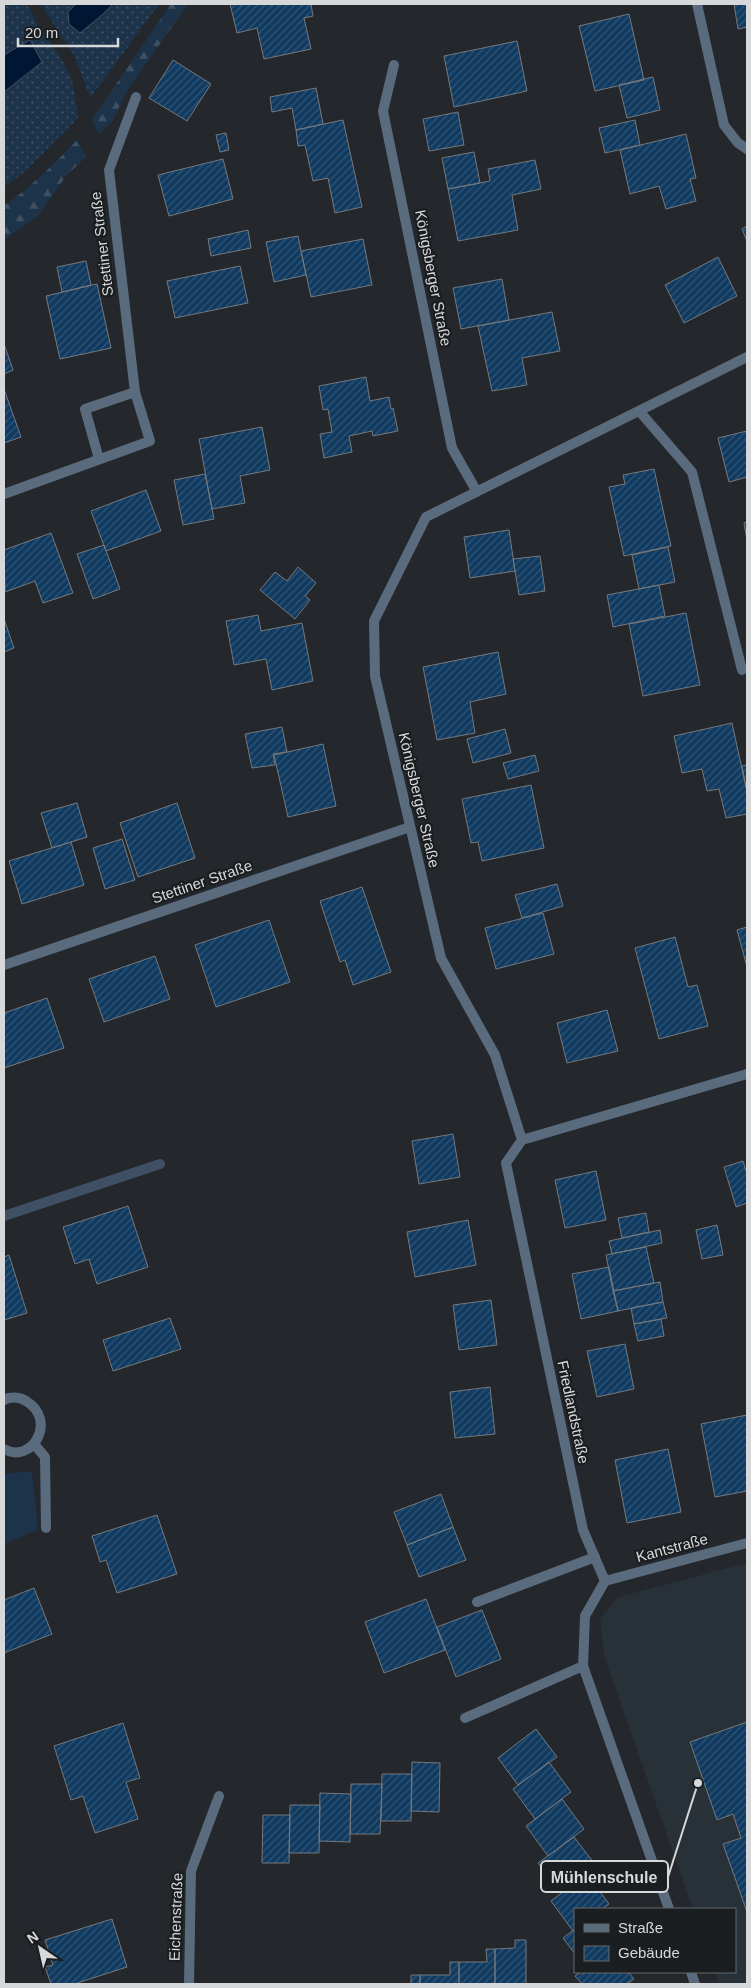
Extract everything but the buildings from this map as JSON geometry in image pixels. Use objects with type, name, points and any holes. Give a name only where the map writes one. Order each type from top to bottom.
[{"type":"street","points":[[697,4],[724,125],[738,143],[747,149]]},
{"type":"street","name":"Königsberger Straße","points":[[394,65],[383,110],[452,448],[477,492]]},
{"type":"street","name":"Stettiner Straße","points":[[4,494],[150,441],[135,392],[109,170],[136,98]]},
{"type":"street","name":"Königsberger Straße","points":[[522,1140],[495,1055],[441,958],[375,676],[374,620],[426,517],[747,357]]},
{"type":"street","points":[[100,459],[85,409],[135,392]]},
{"type":"street","points":[[640,412],[692,472],[742,670]]},
{"type":"street","name":"Stettiner Straße","points":[[4,966],[410,827]]},
{"type":"street","points":[[522,1140],[747,1074]]},
{"type":"street","name":"Friedlandstraße","points":[[522,1140],[506,1163],[583,1530],[605,1582]]},
{"type":"street","points":[[4,1400],[7,1398],[22,1398],[34,1405],[41,1417],[41,1432],[34,1444],[22,1451],[7,1451],[4,1449]]},
{"type":"street","points":[[34,1444],[45,1457],[46,1528]]},
{"type":"street","name":"Kantstraße","points":[[605,1582],[747,1543]]},
{"type":"street","points":[[476,1602],[595,1558]]},
{"type":"street","points":[[605,1582],[585,1616],[583,1666],[669,1908]]},
{"type":"street","points":[[466,1718],[583,1666]]},
{"type":"street","name":"Eichenstraße","points":[[189,1984],[191,1871],[219,1796]]},
{"type":"shaded area","points":[[76,4],[113,4],[80,33],[69,24],[68,12]]},
{"type":"shaded area","points":[[30,40],[42,62],[4,92],[4,55]]},
{"type":"shaded area","points":[[747,1563],[747,1984],[719,1984],[715,1973],[736,1973],[736,1908],[693,1908],[604,1656],[600,1619],[618,1597]]},
{"type":"green space","points":[[4,4],[27,4],[36,22],[68,71],[74,88],[78,118],[21,175],[4,187]]},
{"type":"green space","points":[[42,4],[159,4],[90,97],[74,55]]},
{"type":"green space","points":[[171,4],[188,4],[127,91],[112,122],[99,135],[92,119]]},
{"type":"green space","points":[[77,140],[86,157],[66,176],[38,216],[4,240],[4,206],[42,175]]},
{"type":"green space","points":[[32,1471],[38,1530],[4,1544],[4,1474]]},
{"type":"waterway","points":[[4,1216],[160,1164]]},
{"type":"place","name":"Mühlenschule","points":[[698,1783]]}]
